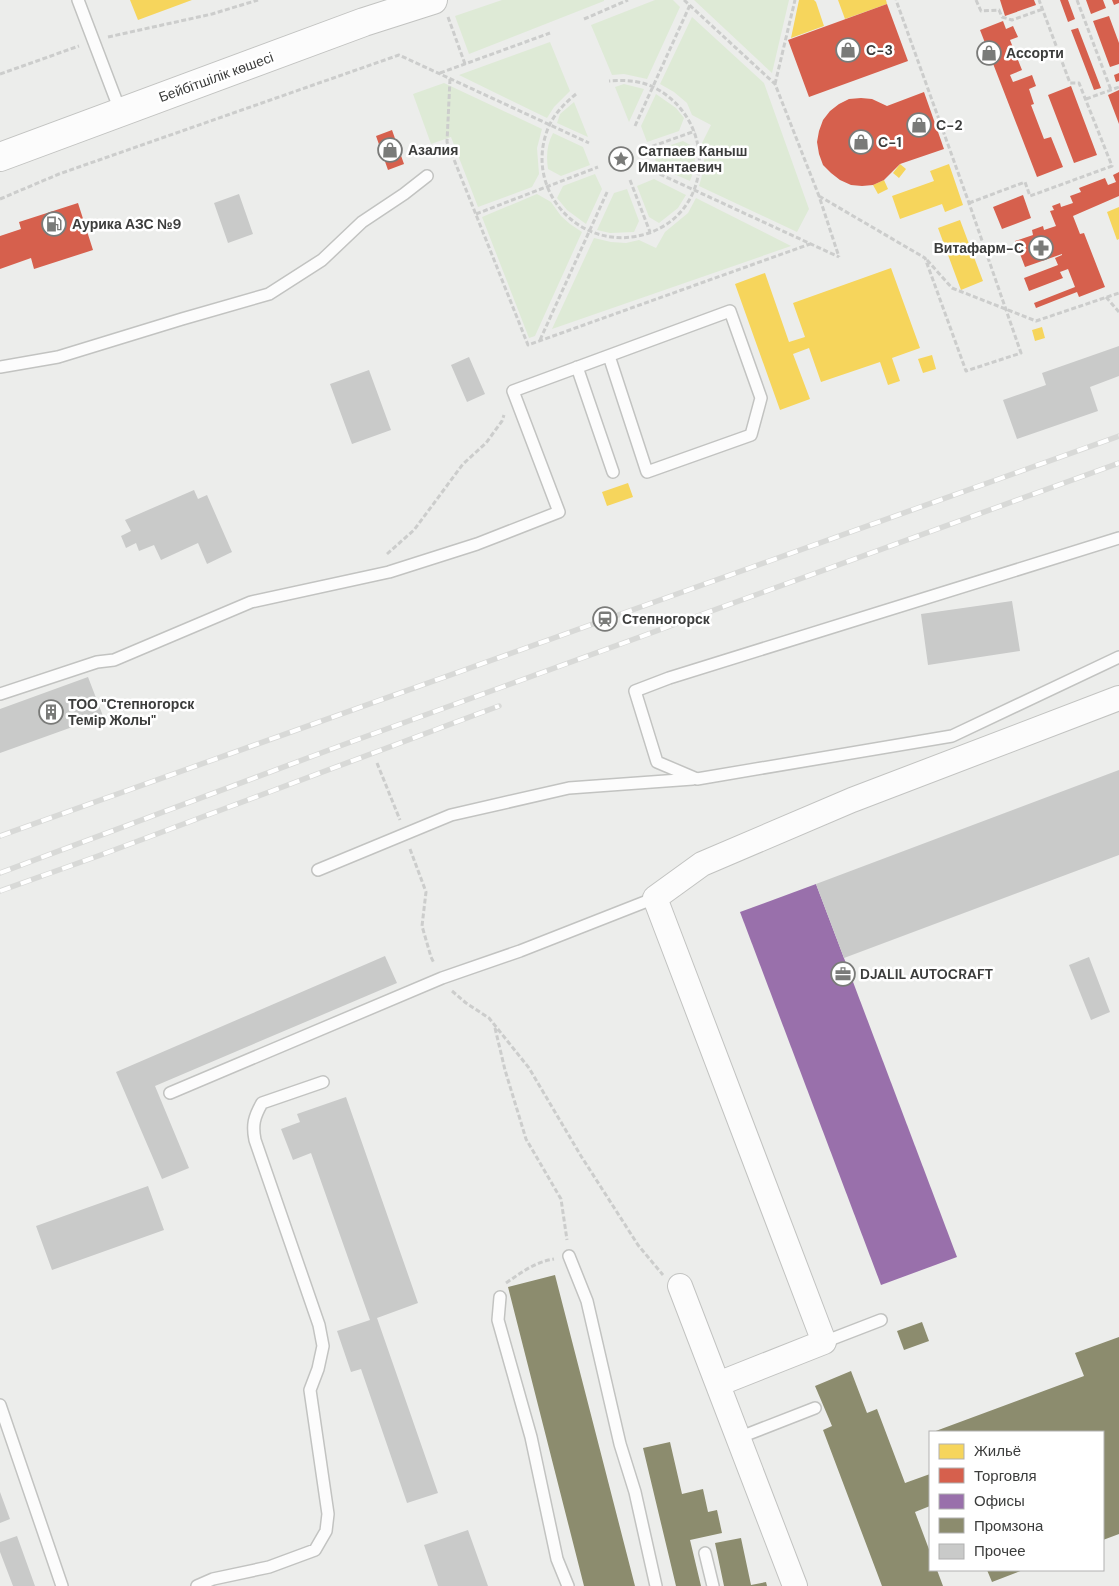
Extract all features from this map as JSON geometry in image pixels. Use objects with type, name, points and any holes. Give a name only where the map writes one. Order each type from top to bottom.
[{"type":"street","name":"Бейбітшілік көшесі","points":[[0,157],[364,22],[439,5]]},
{"type":"street","points":[[718,1384],[824,1342],[655,898],[702,864],[852,800],[1119,698]]},
{"type":"street","points":[[680,1286],[795,1586]]},
{"type":"lane","points":[[78,0],[121,112]]},
{"type":"lane","points":[[0,367],[58,357],[269,294],[322,260],[362,222],[427,176]]},
{"type":"lane","points":[[0,694],[97,662],[114,660],[251,602],[389,572],[477,544],[560,512],[513,391],[730,311],[761,398],[751,435],[647,472],[609,356]]},
{"type":"lane","points":[[577,368],[613,472]]},
{"type":"lane","points":[[697,779],[656,762],[636,691],[669,678],[1119,538]]},
{"type":"lane","points":[[318,870],[451,815],[569,788],[697,779],[952,736],[1119,657]]},
{"type":"lane","points":[[170,1093],[442,978],[520,951],[655,898]]},
{"type":"lane","points":[[197,1586],[213,1579],[269,1567],[315,1550],[326,1532],[328,1514],[310,1390],[318,1369],[323,1346],[319,1325],[252,1128],[254,1116],[262,1103],[323,1082]]},
{"type":"lane","points":[[569,1256],[587,1301],[620,1444],[635,1492],[656,1586]]},
{"type":"lane","points":[[500,1297],[498,1320],[531,1437],[557,1559],[568,1586]]},
{"type":"lane","points":[[824,1342],[882,1320]]},
{"type":"lane","points":[[0,1405],[62,1586]]},
{"type":"lane","points":[[738,1438],[815,1408]]},
{"type":"lane","points":[[705,1553],[713,1586]]},
{"type":"path","points":[[0,74],[111,36],[212,14],[258,0]]},
{"type":"path","points":[[584,19],[628,0]]},
{"type":"path","points":[[654,171],[839,257],[819,196],[775,84],[684,0]]},
{"type":"path","points":[[775,84],[795,0]]},
{"type":"path","points":[[896,0],[1021,353],[966,371],[925,258]]},
{"type":"path","points":[[976,0],[981,11],[999,10],[1002,17],[1012,20],[1042,9]]},
{"type":"path","points":[[969,204],[1025,182],[1030,196],[1112,166],[1079,84],[1070,83],[1039,0]]},
{"type":"path","points":[[1077,0],[1111,90]]},
{"type":"path","points":[[439,5],[465,64]]},
{"type":"path","points":[[635,126],[690,5]]},
{"type":"path","points":[[439,74],[550,33]]},
{"type":"path","points":[[0,199],[60,174],[399,55],[589,144]]},
{"type":"path","points":[[450,79],[447,142],[528,345],[810,244]]},
{"type":"path","points":[[576,94],[556,113],[549,125],[544,140],[543,171],[554,201],[564,214],[576,224],[605,236],[620,238],[650,232],[676,216],[694,190],[700,160],[699,145],[695,131],[685,112],[670,98],[653,86],[639,82],[609,81]]},
{"type":"path","points":[[1086,99],[1119,87]]},
{"type":"path","points":[[645,150],[695,131]]},
{"type":"path","points":[[476,214],[598,167]]},
{"type":"path","points":[[630,180],[650,232]]},
{"type":"path","points":[[540,340],[608,190]]},
{"type":"path","points":[[819,196],[925,258],[952,288],[1036,321],[1119,293]]},
{"type":"path","points":[[1106,297],[1119,312]]},
{"type":"path","points":[[381,559],[414,530],[463,464],[486,443],[502,421],[513,391]]},
{"type":"path","points":[[377,763],[426,892],[422,926],[430,958],[447,986],[466,1003],[489,1018],[530,1068],[581,1156],[638,1245],[660,1273],[680,1286]]},
{"type":"path","points":[[495,1025],[505,1070],[526,1139],[561,1199],[569,1256],[542,1261],[524,1270],[506,1283],[500,1297]]},
{"type":"green space","points":[[502,0],[604,1],[469,54],[455,16]]},
{"type":"green space","points":[[655,0],[673,0],[680,7],[647,79],[624,74],[612,75],[591,25]]},
{"type":"green space","points":[[694,0],[789,0],[772,73]]},
{"type":"green space","points":[[692,17],[764,83],[809,209],[797,232],[699,186],[704,164],[702,143],[711,125],[692,115],[687,103],[674,92],[660,84]]},
{"type":"green space","points":[[550,42],[570,91],[554,107],[547,118],[459,75]]},
{"type":"green space","points":[[444,83],[542,129],[537,148],[539,174],[532,187],[478,207],[451,137],[431,144],[413,94]]},
{"type":"green space","points":[[624,84],[644,89],[629,122],[615,87]]},
{"type":"green space","points":[[656,94],[676,108],[684,118],[679,131],[647,142],[641,126]]},
{"type":"green space","points":[[574,102],[588,137],[557,123],[560,114]]},
{"type":"green space","points":[[553,133],[583,147],[590,165],[561,176],[548,169],[549,142]]},
{"type":"green space","points":[[683,141],[694,147],[695,164],[690,181],[658,167],[652,151]]},
{"type":"green space","points":[[595,174],[602,189],[586,224],[567,210],[557,198],[563,186]]},
{"type":"green space","points":[[654,179],[686,195],[678,208],[659,223],[649,217],[637,186]]},
{"type":"green space","points":[[627,189],[639,221],[634,232],[610,233],[597,230],[614,193]]},
{"type":"green space","points":[[537,194],[551,202],[561,216],[582,232],[535,336],[529,338],[482,217]]},
{"type":"green space","points":[[696,198],[791,246],[552,329],[594,238],[626,243],[639,240],[656,248],[665,232],[688,213]]},
{"type":"building: Жильё","points":[[130,0],[192,0],[138,20]]},
{"type":"building: Жильё","points":[[799,0],[814,0],[816,2],[824,26],[791,38]]},
{"type":"building: Жильё","points":[[838,0],[886,0],[887,4],[845,19]]},
{"type":"building: Жильё","points":[[900,164],[906,169],[899,178],[893,173]]},
{"type":"building: Жильё","points":[[949,164],[963,205],[945,212],[942,204],[900,219],[892,196],[934,181],[930,171]]},
{"type":"building: Жильё","points":[[884,180],[888,189],[878,194],[873,185]]},
{"type":"building: Жильё","points":[[1119,207],[1119,239],[1117,240],[1107,212]]},
{"type":"building: Жильё","points":[[960,220],[983,281],[961,290],[938,228]]},
{"type":"building: Жильё","points":[[891,268],[920,348],[892,358],[900,381],[888,385],[880,362],[821,382],[809,348],[793,354],[810,399],[780,410],[735,284],[765,273],[789,342],[805,337],[793,303]]},
{"type":"building: Жильё","points":[[1042,327],[1045,338],[1035,341],[1032,330]]},
{"type":"building: Жильё","points":[[932,355],[936,369],[923,373],[918,359]]},
{"type":"building: Жильё","points":[[628,483],[633,497],[607,506],[602,492]]},
{"type":"building: Торговля","points":[[1000,0],[1034,0],[1036,5],[1005,16]]},
{"type":"building: Торговля","points":[[1060,0],[1068,0],[1075,19],[1068,22]]},
{"type":"building: Торговля","points":[[1086,0],[1103,0],[1106,8],[1091,14]]},
{"type":"building: Торговля","points":[[1112,0],[1119,0],[1119,3],[1114,5]]},
{"type":"building: Торговля","name":"C-3","points":[[887,4],[908,61],[809,97],[788,40]]},
{"type":"building: Торговля","points":[[1109,16],[1119,43],[1119,64],[1110,67],[1093,21]]},
{"type":"building: Торговля","points":[[1003,21],[1006,29],[1013,26],[1018,37],[1010,40],[1022,70],[1010,75],[1013,82],[1032,75],[1036,86],[1029,89],[1034,104],[1031,105],[1044,139],[1051,137],[1063,167],[1037,177],[980,30]]},
{"type":"building: Торговля","points":[[1078,28],[1101,88],[1094,90],[1071,30]]},
{"type":"building: Торговля","points":[[1119,73],[1119,81],[1116,82],[1114,75]]},
{"type":"building: Торговля","points":[[1071,86],[1097,155],[1074,163],[1048,95]]},
{"type":"building: Торговля","points":[[1119,90],[1119,124],[1108,95]]},
{"type":"building: Торговля","name":"C-1","points":[[924,92],[944,149],[900,164],[884,180],[873,185],[851,185],[840,180],[823,165],[817,142],[819,131],[823,120],[839,104],[849,99],[861,98],[872,99],[887,106]]},
{"type":"building: Торговля","name":"Азалия","points":[[392,130],[404,164],[388,170],[376,136]]},
{"type":"building: Торговля","points":[[1119,172],[1119,196],[1073,216],[1080,234],[1084,233],[1105,287],[1079,297],[1077,292],[1036,308],[1034,303],[1075,287],[1068,269],[1060,272],[1063,278],[1029,291],[1024,278],[1058,265],[1055,258],[1062,254],[1025,267],[1015,241],[1033,235],[1032,230],[1043,226],[1044,230],[1056,226],[1050,211],[1054,210],[1052,206],[1060,203],[1061,207],[1073,203],[1070,196],[1081,192],[1079,188],[1105,178],[1108,185],[1116,182],[1113,175]]},
{"type":"building: Торговля","points":[[1023,195],[1031,218],[1002,229],[993,207]]},
{"type":"building: Торговля","points":[[78,203],[93,250],[34,269],[31,258],[0,269],[0,236],[21,229],[19,222]]},
{"type":"building: Офисы","points":[[816,884],[957,1257],[881,1285],[740,912]]},
{"type":"building: Промзона","points":[[555,1275],[635,1586],[584,1586],[508,1287]]},
{"type":"building: Промзона","points":[[922,1322],[929,1341],[904,1350],[897,1331]]},
{"type":"building: Промзона","points":[[1119,1337],[1119,1534],[1104,1540],[1104,1431],[936,1431],[1084,1376],[1075,1353]]},
{"type":"building: Промзона","points":[[851,1371],[867,1413],[877,1409],[905,1483],[929,1474],[929,1506],[915,1512],[929,1549],[929,1571],[937,1571],[943,1586],[882,1586],[823,1430],[832,1426],[815,1386]]},
{"type":"building: Промзона","points":[[670,1442],[682,1494],[703,1489],[708,1512],[717,1510],[722,1533],[690,1540],[701,1586],[676,1586],[643,1448]]},
{"type":"building: Промзона","points":[[741,1538],[751,1585],[766,1582],[767,1586],[724,1586],[715,1543]]},
{"type":"building: Промзона","points":[[987,1571],[1020,1571],[992,1582]]},
{"type":"building: Прочее","points":[[239,194],[253,234],[228,243],[214,203]]},
{"type":"building: Прочее","points":[[1119,346],[1119,376],[1090,387],[1098,411],[1017,439],[1003,400],[1046,385],[1042,373]]},
{"type":"building: Прочее","points":[[469,357],[485,394],[467,402],[451,365]]},
{"type":"building: Прочее","points":[[369,370],[391,430],[352,444],[330,384]]},
{"type":"building: Прочее","points":[[194,490],[198,499],[207,495],[232,552],[207,564],[198,543],[161,560],[154,545],[139,551],[136,543],[126,548],[121,536],[131,531],[125,520]]},
{"type":"building: Прочее","points":[[1012,601],[1020,651],[928,665],[921,614]]},
{"type":"building: Прочее","name":"ТОО \"Степногорск Темiр Жолы\"","points":[[88,677],[103,716],[0,753],[0,709]]},
{"type":"building: Прочее","points":[[1119,770],[1119,855],[844,958],[816,884]]},
{"type":"building: Прочее","points":[[385,956],[397,983],[155,1086],[189,1168],[162,1179],[116,1072]]},
{"type":"building: Прочее","points":[[1089,957],[1110,1012],[1091,1020],[1069,965]]},
{"type":"building: Прочее","points":[[346,1097],[418,1303],[377,1318],[438,1493],[407,1503],[361,1369],[351,1372],[337,1331],[370,1320],[311,1153],[293,1160],[281,1129],[300,1122],[297,1114]]},
{"type":"building: Прочее","points":[[148,1186],[164,1230],[52,1270],[36,1226]]},
{"type":"building: Прочее","points":[[0,1492],[10,1519],[0,1523]]},
{"type":"building: Прочее","points":[[468,1530],[488,1586],[438,1586],[424,1545]]},
{"type":"building: Прочее","points":[[17,1536],[35,1586],[13,1586],[0,1552],[0,1542]]},
{"type":"railway","points":[[0,836],[1119,436]]},
{"type":"railway","points":[[0,873],[337,747],[1119,463]]},
{"type":"railway","points":[[0,891],[499,706]]},
{"type":"place","name":"C-3","points":[[848,50]]},
{"type":"place","name":"Ассорти","points":[[989,53]]},
{"type":"place","name":"C-2","points":[[919,125]]},
{"type":"place","name":"C-1","points":[[861,142]]},
{"type":"place","name":"Азалия","points":[[390,150]]},
{"type":"place","name":"Сатпаев Каныш Имантаевич","points":[[621,159]]},
{"type":"place","name":"Аурика АЗС №9","points":[[54,224]]},
{"type":"place","name":"Витафарм-С","points":[[1041,248]]},
{"type":"place","name":"Степногорск","points":[[605,619]]},
{"type":"place","name":"ТОО \"Степногорск Темiр Жолы\"","points":[[51,712]]},
{"type":"place","name":"DJALIL AUTOCRAFT","points":[[843,974]]}]
